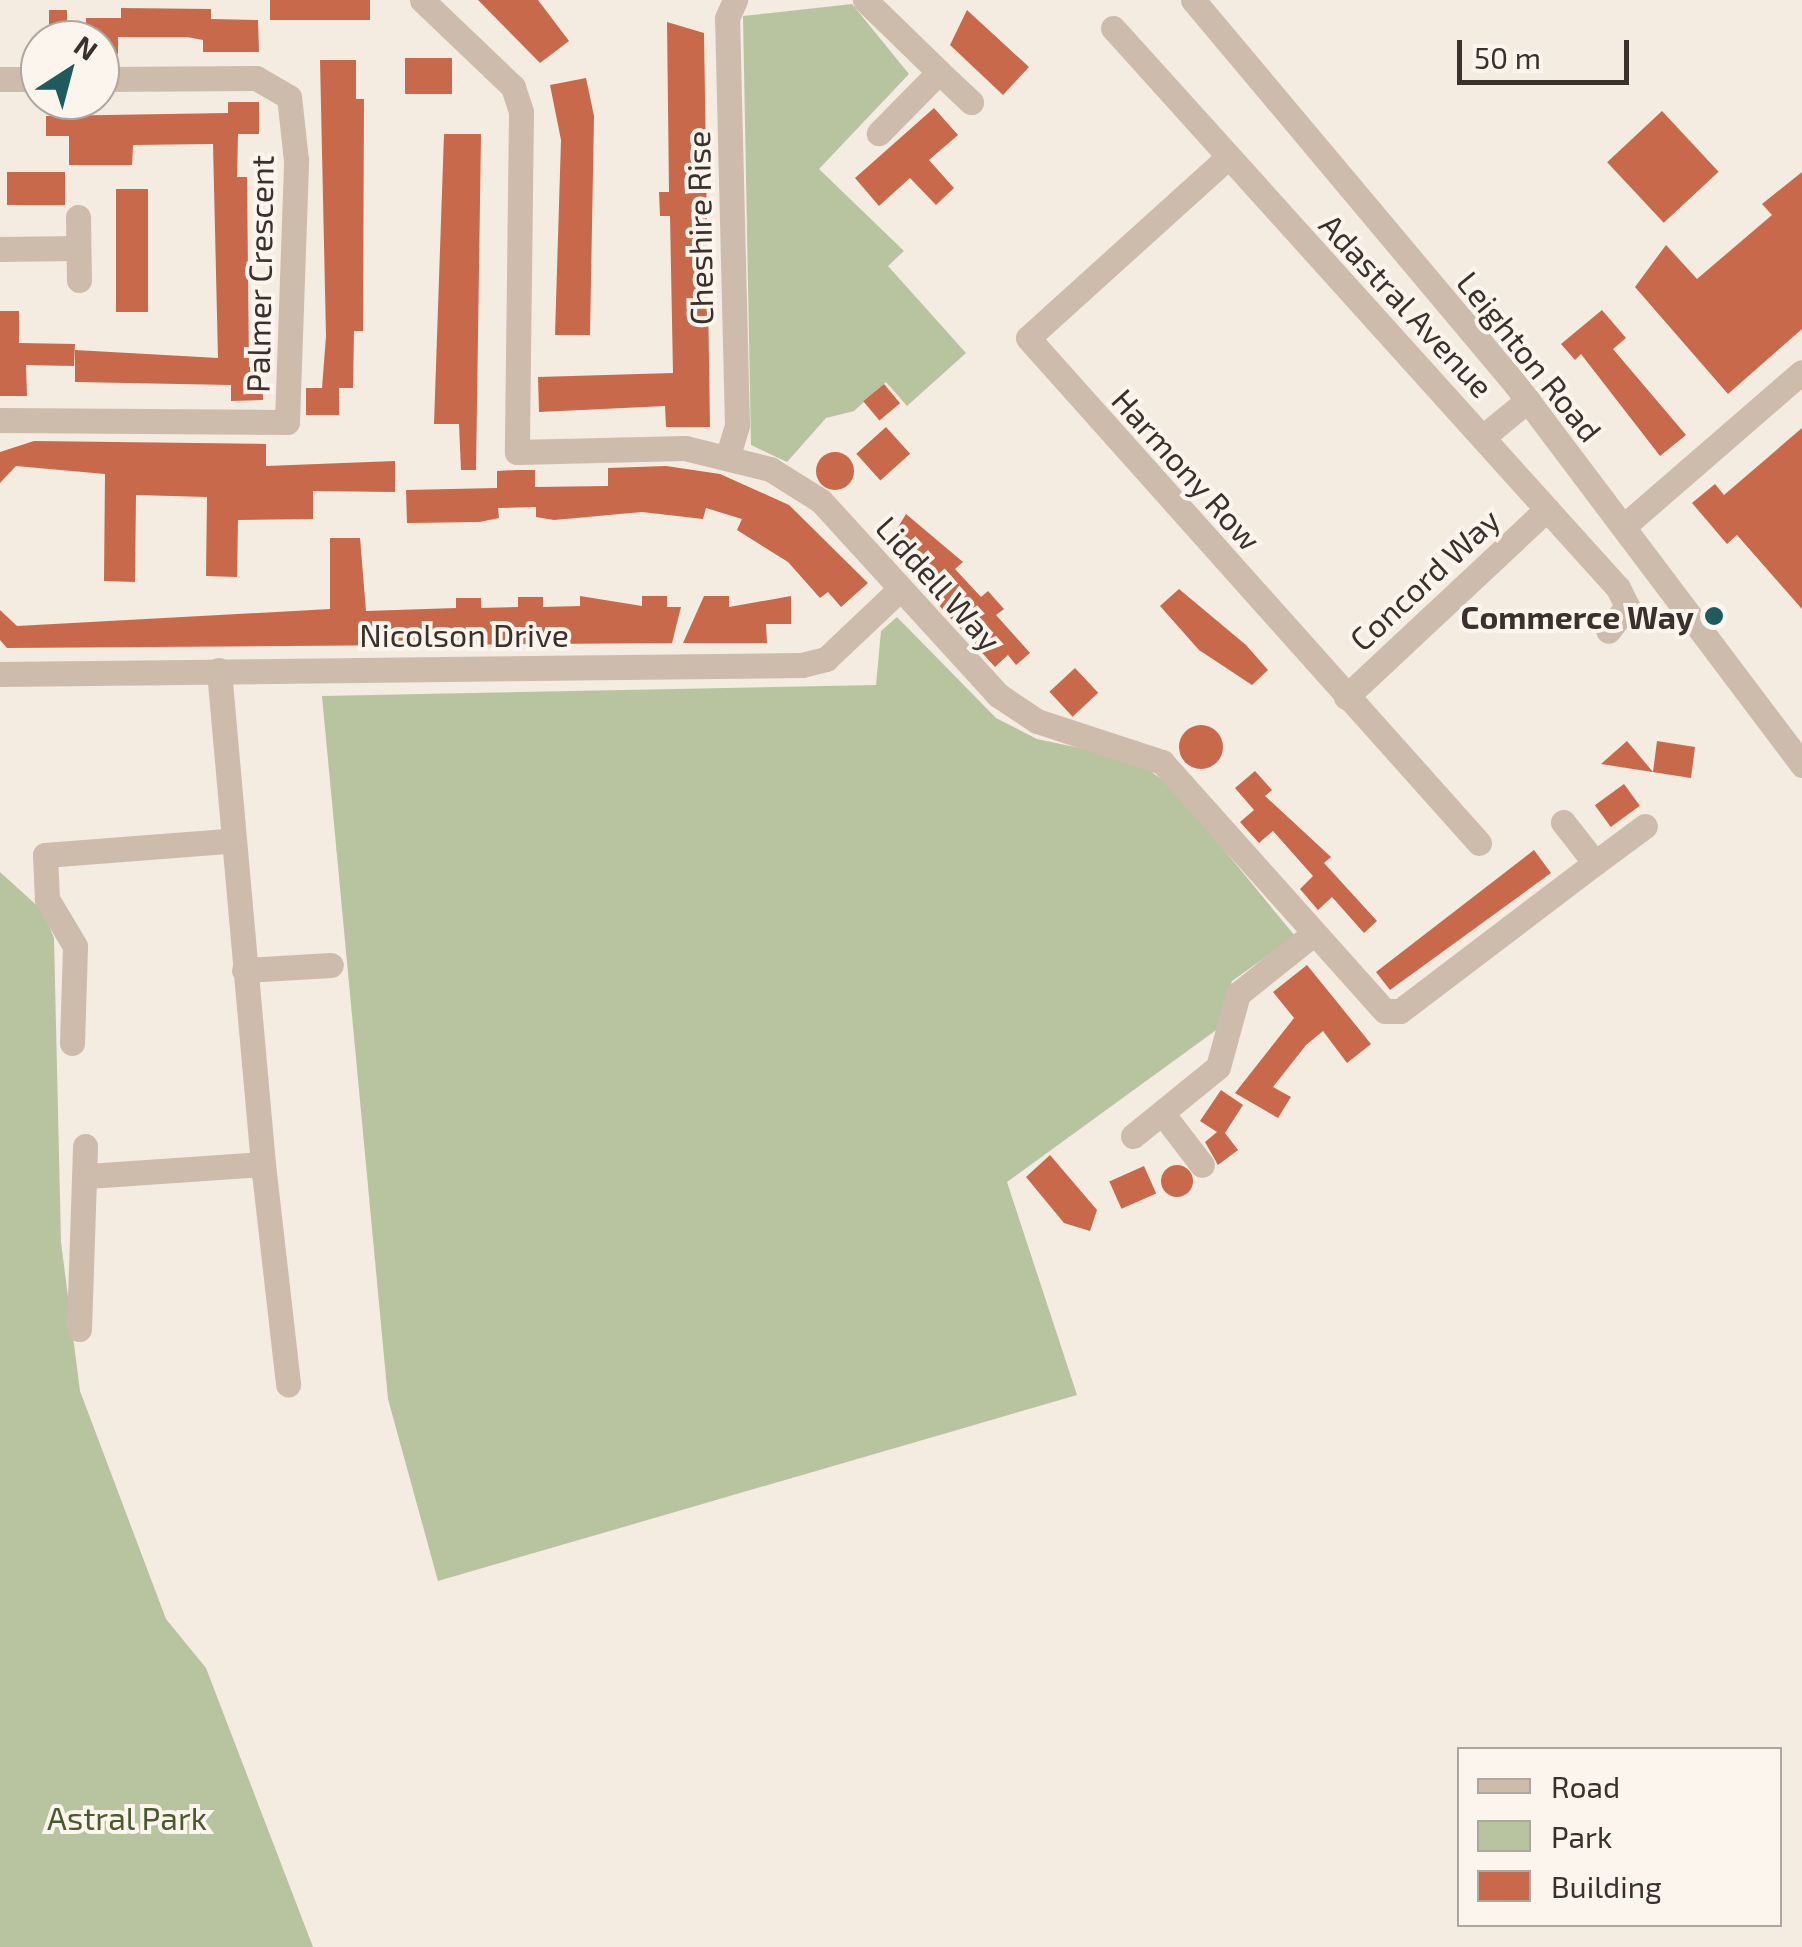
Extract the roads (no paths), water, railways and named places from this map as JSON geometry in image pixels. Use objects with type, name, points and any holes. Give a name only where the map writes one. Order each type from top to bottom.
[{"type":"street","name":"Liddell Way","points":[[422,0],[513,87],[521,112],[517,452],[728,455],[820,501],[998,696],[1037,721],[1162,762],[1372,1004],[1400,1011],[1594,863]]},
{"type":"street","name":"Cheshire Rise","points":[[728,455],[736,426],[727,18],[735,0]]},
{"type":"street","points":[[866,0],[972,102]]},
{"type":"street","name":"Leighton Road","points":[[1193,0],[1528,400],[1802,765]]},
{"type":"street","name":"Adastral Avenue","points":[[1113,28],[1624,596],[1623,616],[1608,630]]},
{"type":"street","points":[[879,133],[939,72]]},
{"type":"street","name":"Palmer Crescent","points":[[0,420],[288,422],[296,160],[290,97],[256,78],[120,79]]},
{"type":"street","name":"Harmony Row","points":[[1228,158],[1028,338],[1479,842]]},
{"type":"street","points":[[78,217],[79,280]]},
{"type":"street","points":[[0,249],[78,248]]},
{"type":"street","points":[[1624,526],[1802,372]]},
{"type":"street","points":[[1484,436],[1528,400]]},
{"type":"street","name":"Concord Way","points":[[1346,696],[1547,508]]},
{"type":"street","name":"Nicolson Drive","points":[[0,674],[802,665],[826,659],[900,589]]},
{"type":"street","points":[[219,670],[229,841],[288,1385]]},
{"type":"street","points":[[1564,822],[1594,863],[1646,826]]},
{"type":"street","points":[[72,1043],[75,946],[47,899],[45,855],[229,841]]},
{"type":"street","points":[[1133,1136],[1218,1067],[1238,994],[1312,935]]},
{"type":"street","points":[[244,970],[331,965]]},
{"type":"street","points":[[1163,1114],[1202,1165]]},
{"type":"street","points":[[80,1329],[88,1176],[85,1146]]},
{"type":"street","points":[[88,1176],[263,1164]]},
{"type":"place","name":"Commerce Way","points":[[1714,616]]},
{"type":"park label","name":"Astral Park","points":[[127,1817]]}]
